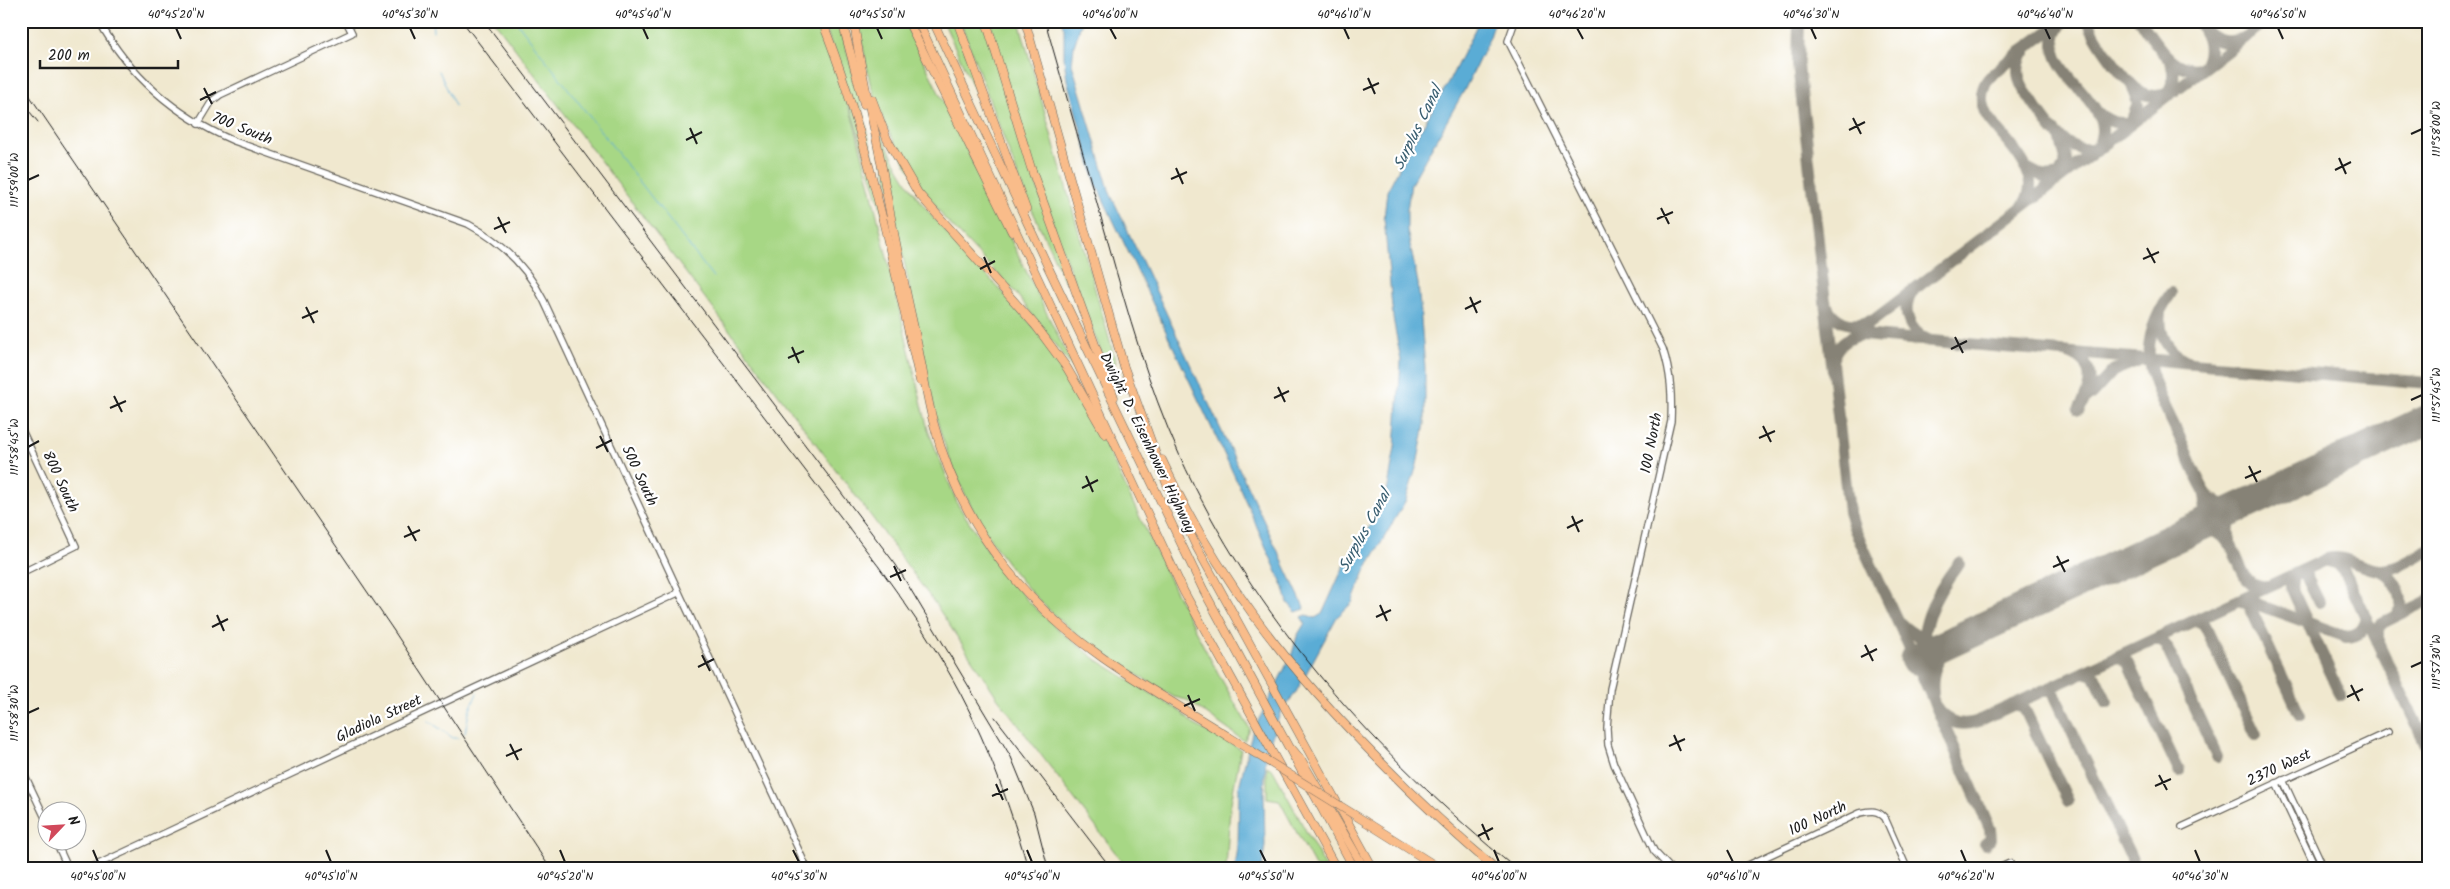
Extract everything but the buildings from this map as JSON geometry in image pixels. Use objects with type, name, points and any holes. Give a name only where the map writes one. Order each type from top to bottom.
[{"type":"highway","points":[[822,21],[868,161],[927,412],[936,442],[964,501],[984,537],[1008,571],[1042,609],[1094,651],[1440,868]]},
{"type":"highway","points":[[842,21],[887,201]]},
{"type":"highway","points":[[854,21],[887,201],[933,420],[946,460]]},
{"type":"highway","points":[[908,21],[1009,228],[1028,255]]},
{"type":"highway","name":"Dwight D. Eisenhower Highway","points":[[918,21],[1184,592],[1336,868]]},
{"type":"highway","name":"Dwight D. Eisenhower Highway","points":[[933,21],[1049,270],[1203,589],[1354,868]]},
{"type":"highway","points":[[957,21],[1049,270]]},
{"type":"highway","points":[[986,21],[1031,168],[1131,441]]},
{"type":"highway","points":[[1023,21],[1124,368],[1166,482],[1196,546],[1373,868]]},
{"type":"highway","points":[[866,83],[888,139],[918,193],[1042,333],[1067,368],[1133,483]]},
{"type":"highway","points":[[1124,368],[1142,416],[1198,530],[1241,600],[1308,686],[1399,781],[1456,836],[1494,868]]},
{"type":"highway","points":[[1281,735],[1302,761],[1364,868]]},
{"type":"street","name":"700 South","points":[[99,21],[115,47],[137,75],[166,102],[198,124],[234,141],[357,184]]},
{"type":"street","points":[[198,124],[215,98],[352,33],[346,21]]},
{"type":"street","name":"100 North","points":[[1515,21],[1508,41],[1663,349],[1670,372],[1672,396],[1670,421],[1610,689],[1607,728],[1608,745],[1620,778],[1654,851],[1670,868]]},
{"type":"street","name":"500 South","points":[[357,184],[468,224],[500,244],[523,267],[544,301],[806,868]]},
{"type":"street","name":"800 South","points":[[21,428],[76,546],[21,572]]},
{"type":"street","name":"Gladiola Street","points":[[90,868],[678,593]]},
{"type":"street","name":"2370 West","points":[[2182,827],[2388,732]]},
{"type":"street","points":[[21,767],[38,803]]},
{"type":"street","points":[[2283,780],[2324,868]]},
{"type":"street","points":[[2276,783],[2316,868]]},
{"type":"street","name":"100 North","points":[[1742,868],[1860,813],[1870,811],[1880,813],[1885,818],[1907,868]]},
{"type":"street","points":[[61,852],[68,868]]},
{"type":"street","points":[[1999,868],[2010,863]]},
{"type":"green space","points":[[494,21],[818,21],[852,116],[928,430],[958,505],[997,564],[1027,600],[1062,633],[1097,660],[1181,712],[1193,724],[1241,749],[1230,808],[1226,868],[1127,868],[997,697],[936,605],[874,520]]},
{"type":"green space","points":[[824,21],[839,21],[863,110],[892,245]]},
{"type":"green space","points":[[858,21],[904,21],[1075,371],[1015,292],[944,218],[906,164],[884,122],[870,83]]},
{"type":"green space","points":[[943,21],[954,21],[988,114],[986,115]]},
{"type":"green space","points":[[960,21],[983,21],[1068,281],[1065,282],[1024,192]]},
{"type":"green space","points":[[990,21],[1019,21],[1116,363],[1107,367],[1043,196],[1015,109]]},
{"type":"green space","points":[[875,119],[900,170],[923,205],[947,234],[1028,320],[1057,358],[1081,397],[1193,627],[1250,729],[1244,741],[1187,700],[1174,697],[1104,654],[1056,616],[1010,567],[973,511],[946,449],[936,417]]},
{"type":"green space","points":[[1267,766],[1273,770],[1326,868],[1316,868],[1279,800],[1267,798]]},
{"type":"water","points":[[1061,21],[1082,21],[1074,46],[1072,64],[1110,193],[1305,609],[1296,612],[1288,603],[1284,588],[1234,475],[1096,184],[1067,80],[1064,59],[1064,28]]},
{"type":"water","points":[[1479,21],[1495,21],[1490,37],[1464,91],[1411,184],[1407,210],[1407,230],[1418,283],[1425,368],[1425,424],[1417,465],[1406,500],[1366,569],[1352,603],[1337,617],[1295,694],[1281,711],[1266,754],[1264,794],[1265,845],[1262,868],[1235,868],[1238,847],[1239,787],[1252,733],[1292,654],[1297,636],[1305,623],[1301,617],[1307,615],[1315,618],[1322,614],[1343,568],[1375,517],[1388,487],[1395,447],[1401,361],[1393,318],[1384,218],[1387,191],[1448,83]]},
{"type":"waterway","points":[[432,21],[433,31]]},
{"type":"waterway","points":[[516,21],[713,277]]},
{"type":"waterway","points":[[439,71],[455,106]]},
{"type":"waterway","points":[[465,733],[469,712],[477,693]]},
{"type":"waterway","points":[[429,721],[453,738],[458,738]]},
{"type":"taxiway","points":[[1799,21],[1798,65],[1849,512],[1855,530],[1915,659],[1990,829],[1991,839],[1985,844]]},
{"type":"taxiway","points":[[2024,204],[2029,192],[2030,180],[2026,168],[2012,146],[1987,116],[1982,103],[1983,90],[1986,82],[2000,68],[2063,21]]},
{"type":"taxiway","points":[[2089,21],[2103,49],[2128,81],[2142,93],[2152,96],[2169,93]]},
{"type":"taxiway","points":[[2140,21],[2166,56],[2174,62],[2183,67],[2193,69],[2204,67]]},
{"type":"taxiway","points":[[2197,21],[2206,32],[2216,39],[2221,41],[2241,39]]},
{"type":"taxiway","points":[[1853,336],[2266,21]]},
{"type":"taxiway","points":[[2060,26],[2054,43],[2057,58],[2066,73],[2091,102],[2100,117],[2102,133],[2095,150]]},
{"type":"taxiway","points":[[2202,69],[2209,49],[2203,30]]},
{"type":"taxiway","points":[[2025,51],[2020,61],[2018,75],[2024,90],[2046,121],[2063,140],[2073,146],[2084,149],[2096,148]]},
{"type":"taxiway","points":[[2167,94],[2172,85],[2173,76],[2172,66],[2168,57]]},
{"type":"taxiway","points":[[2131,122],[2138,104],[2132,85]]},
{"type":"taxiway","points":[[2097,112],[2114,122],[2133,121]]},
{"type":"taxiway","points":[[2059,177],[2066,160],[2061,140]]},
{"type":"taxiway","points":[[2025,167],[2044,177],[2062,175]]},
{"type":"taxiway","points":[[1913,291],[1907,305],[1908,319],[1915,331],[1928,340]]},
{"type":"taxiway","points":[[2171,293],[2159,313],[2152,332],[2149,349],[2154,381],[2195,473],[2207,495],[2222,505],[2228,506],[2251,502]]},
{"type":"taxiway","points":[[1826,304],[1833,315],[1844,322],[1856,324],[1869,321]]},
{"type":"taxiway","points":[[2161,312],[2161,328],[2165,341],[2174,353],[2187,361]]},
{"type":"taxiway","points":[[1832,361],[1842,343],[1862,335],[2429,383]]},
{"type":"taxiway","points":[[2068,353],[2078,358],[2084,364],[2090,378],[2087,394],[2079,410]]},
{"type":"taxiway","points":[[2091,395],[2113,371],[2137,361]]},
{"type":"taxiway","points":[[2190,531],[2204,513],[2206,503],[2204,491]]},
{"type":"taxiway","points":[[2247,504],[2233,516],[2230,523],[2229,537],[2240,566],[2248,580],[2256,585],[2267,586]]},
{"type":"taxiway","points":[[2190,531],[2202,529],[2212,531],[2222,536],[2230,545]]},
{"type":"taxiway","points":[[1939,712],[1947,719],[1956,723],[1976,722],[2327,559],[2347,560],[2367,568],[2381,570],[2400,566],[2429,550]]},
{"type":"taxiway","points":[[2327,561],[2338,564],[2344,571],[2429,751]]},
{"type":"taxiway","points":[[1924,671],[1922,656],[1925,627],[1935,600],[1959,563]]},
{"type":"taxiway","points":[[2379,570],[2390,577],[2398,590],[2401,604],[2395,616]]},
{"type":"taxiway","points":[[2319,602],[2306,576],[2298,573],[2293,576],[2291,587],[2341,695]]},
{"type":"taxiway","points":[[2239,600],[2251,602],[2347,637],[2361,632],[2366,617]]},
{"type":"taxiway","points":[[2378,642],[2378,630],[2382,623],[2429,600]]},
{"type":"taxiway","points":[[2242,601],[2249,605],[2300,715]]},
{"type":"taxiway","points":[[2194,621],[2202,622],[2206,628],[2256,735]]},
{"type":"taxiway","points":[[1900,623],[1920,637],[1934,641],[1957,638]]},
{"type":"taxiway","points":[[1933,693],[1934,672],[1942,655],[1956,642],[1974,631]]},
{"type":"taxiway","points":[[2153,640],[2161,640],[2166,646],[2217,757]]},
{"type":"taxiway","points":[[2115,658],[2122,657],[2128,663],[2179,771]]},
{"type":"taxiway","points":[[2084,672],[2094,675],[2107,702]]},
{"type":"taxiway","points":[[2043,691],[2050,691],[2055,696],[2136,868]]},
{"type":"taxiway","points":[[2012,705],[2019,705],[2025,710],[2068,801]]},
{"type":"runway","points":[[1915,659],[2429,419]]},
{"type":"tram line","points":[[1045,21],[1139,349],[1179,454],[1209,514],[1244,572],[1282,627],[1323,680],[1367,730],[1414,778],[1515,868]]},
{"type":"railway","points":[[462,21],[879,567],[917,621],[961,694],[987,750],[999,779],[1028,868]]},
{"type":"railway","points":[[484,21],[896,565],[1011,757],[1034,813],[1048,868]]},
{"type":"railway","points":[[21,83],[394,631],[550,868]]},
{"type":"railway","points":[[21,101],[38,122]]},
{"type":"railway","points":[[995,717],[1111,868]]},
{"type":"water label","name":"Surplus Canal","points":[[1418,128]]},
{"type":"water label","name":"Surplus Canal","points":[[1365,531]]}]
